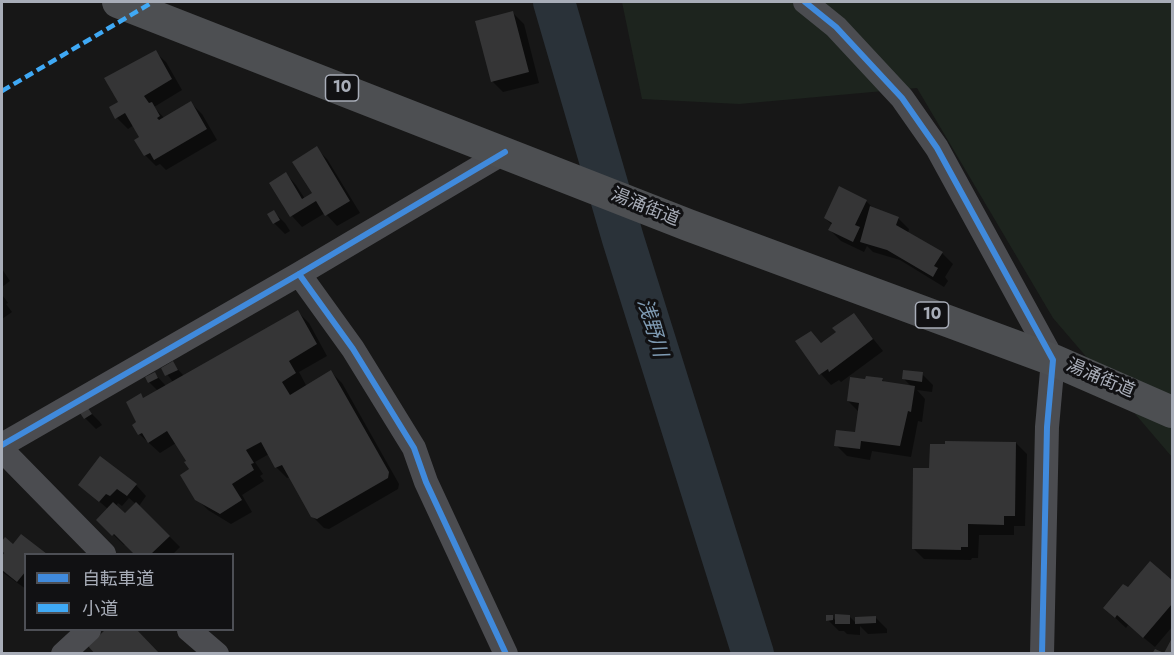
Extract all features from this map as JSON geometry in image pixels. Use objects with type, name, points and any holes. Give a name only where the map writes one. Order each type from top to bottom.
[{"type":"main road","name":"湯涌街道","points":[[118,2],[688,225],[1053,360],[1173,412]]},
{"type":"street","points":[[805,2],[836,27],[902,98],[937,148],[1053,360],[1047,427],[1042,654]]},
{"type":"street","points":[[2,445],[505,152]]},
{"type":"street","points":[[299,274],[353,349],[414,448],[426,482],[506,654]]},
{"type":"street","points":[[2,450],[102,553]]},
{"type":"street","points":[[63,654],[88,631]]},
{"type":"street","points":[[190,631],[217,654]]},
{"type":"shaded area","points":[[622,2],[1172,2],[1172,457],[1053,318],[917,88],[739,104],[642,99]]},
{"type":"building","points":[[513,11],[529,72],[491,82],[475,21]]},
{"type":"building","points":[[156,50],[172,79],[144,96],[149,103],[152,102],[160,116],[157,118],[159,120],[191,101],[207,129],[154,160],[150,153],[144,156],[134,140],[139,137],[125,113],[115,119],[109,107],[118,102],[104,78]]},
{"type":"building","points":[[317,146],[350,201],[325,216],[316,201],[290,217],[269,183],[286,172],[302,199],[312,193],[292,162]]},
{"type":"building","points":[[839,186],[867,200],[855,225],[860,227],[853,242],[828,230],[832,223],[824,218]]},
{"type":"building","points":[[870,206],[899,217],[896,225],[943,252],[934,266],[938,268],[933,277],[887,250],[860,242]]},
{"type":"building","points":[[274,210],[280,220],[273,224],[267,214]]},
{"type":"building","points":[[298,310],[317,344],[289,361],[296,373],[282,382],[290,395],[331,370],[389,472],[388,478],[317,519],[311,517],[282,465],[275,468],[261,442],[246,450],[254,463],[251,464],[254,470],[232,484],[242,500],[220,514],[195,500],[180,475],[189,469],[184,462],[186,461],[167,431],[148,443],[142,433],[138,435],[132,425],[136,422],[126,402],[141,393],[143,398]]},
{"type":"building","points":[[854,313],[873,339],[829,372],[828,369],[819,375],[795,341],[811,331],[821,343],[836,332],[832,328]]},
{"type":"building","points":[[173,361],[178,370],[165,376],[161,368]]},
{"type":"building","points":[[903,370],[923,372],[922,382],[902,379]]},
{"type":"building","points":[[155,372],[158,378],[148,383],[145,377]]},
{"type":"building","points":[[866,376],[915,386],[911,412],[908,411],[900,446],[861,441],[860,449],[834,446],[836,430],[855,432],[859,403],[847,401],[850,377],[865,379]]},
{"type":"building","points":[[88,408],[92,414],[84,419],[80,413]]},
{"type":"building","points":[[945,441],[1016,442],[1015,516],[1004,516],[1004,525],[968,524],[968,547],[961,547],[961,550],[912,549],[913,468],[929,468],[930,444],[945,444]]},
{"type":"building","points":[[100,456],[137,484],[127,496],[117,489],[110,496],[106,494],[99,502],[78,485]]},
{"type":"building","points":[[113,502],[125,513],[136,502],[170,536],[152,553],[133,553],[96,520]]},
{"type":"building","points":[[21,534],[46,553],[24,553],[24,573],[17,582],[2,570],[4,553],[2,541],[5,537],[13,544]]},
{"type":"building","points":[[1150,561],[1172,580],[1172,604],[1143,638],[1117,615],[1115,618],[1103,608],[1123,584],[1128,587]]},
{"type":"building","points":[[835,614],[850,615],[850,624],[835,624]]},
{"type":"building","points":[[826,615],[833,615],[833,620],[826,621]]},
{"type":"building","points":[[876,616],[876,623],[855,624],[855,617]]},
{"type":"building","points":[[104,631],[138,631],[160,654],[95,654],[88,646]]},
{"type":"building","points":[[1172,638],[1172,654],[1152,654],[1155,649],[1164,653]]},
{"type":"waterway","name":"浅野川","points":[[554,2],[623,239],[753,654]]},
{"type":"marked path","points":[[2,91],[153,2]]},
{"type":"cycle path","points":[[805,2],[836,27],[902,98],[937,148],[1053,360],[1047,427],[1042,654]]},
{"type":"cycle path","points":[[2,445],[505,152]]},
{"type":"cycle path","points":[[299,274],[353,349],[414,448],[426,482],[506,654]]}]
